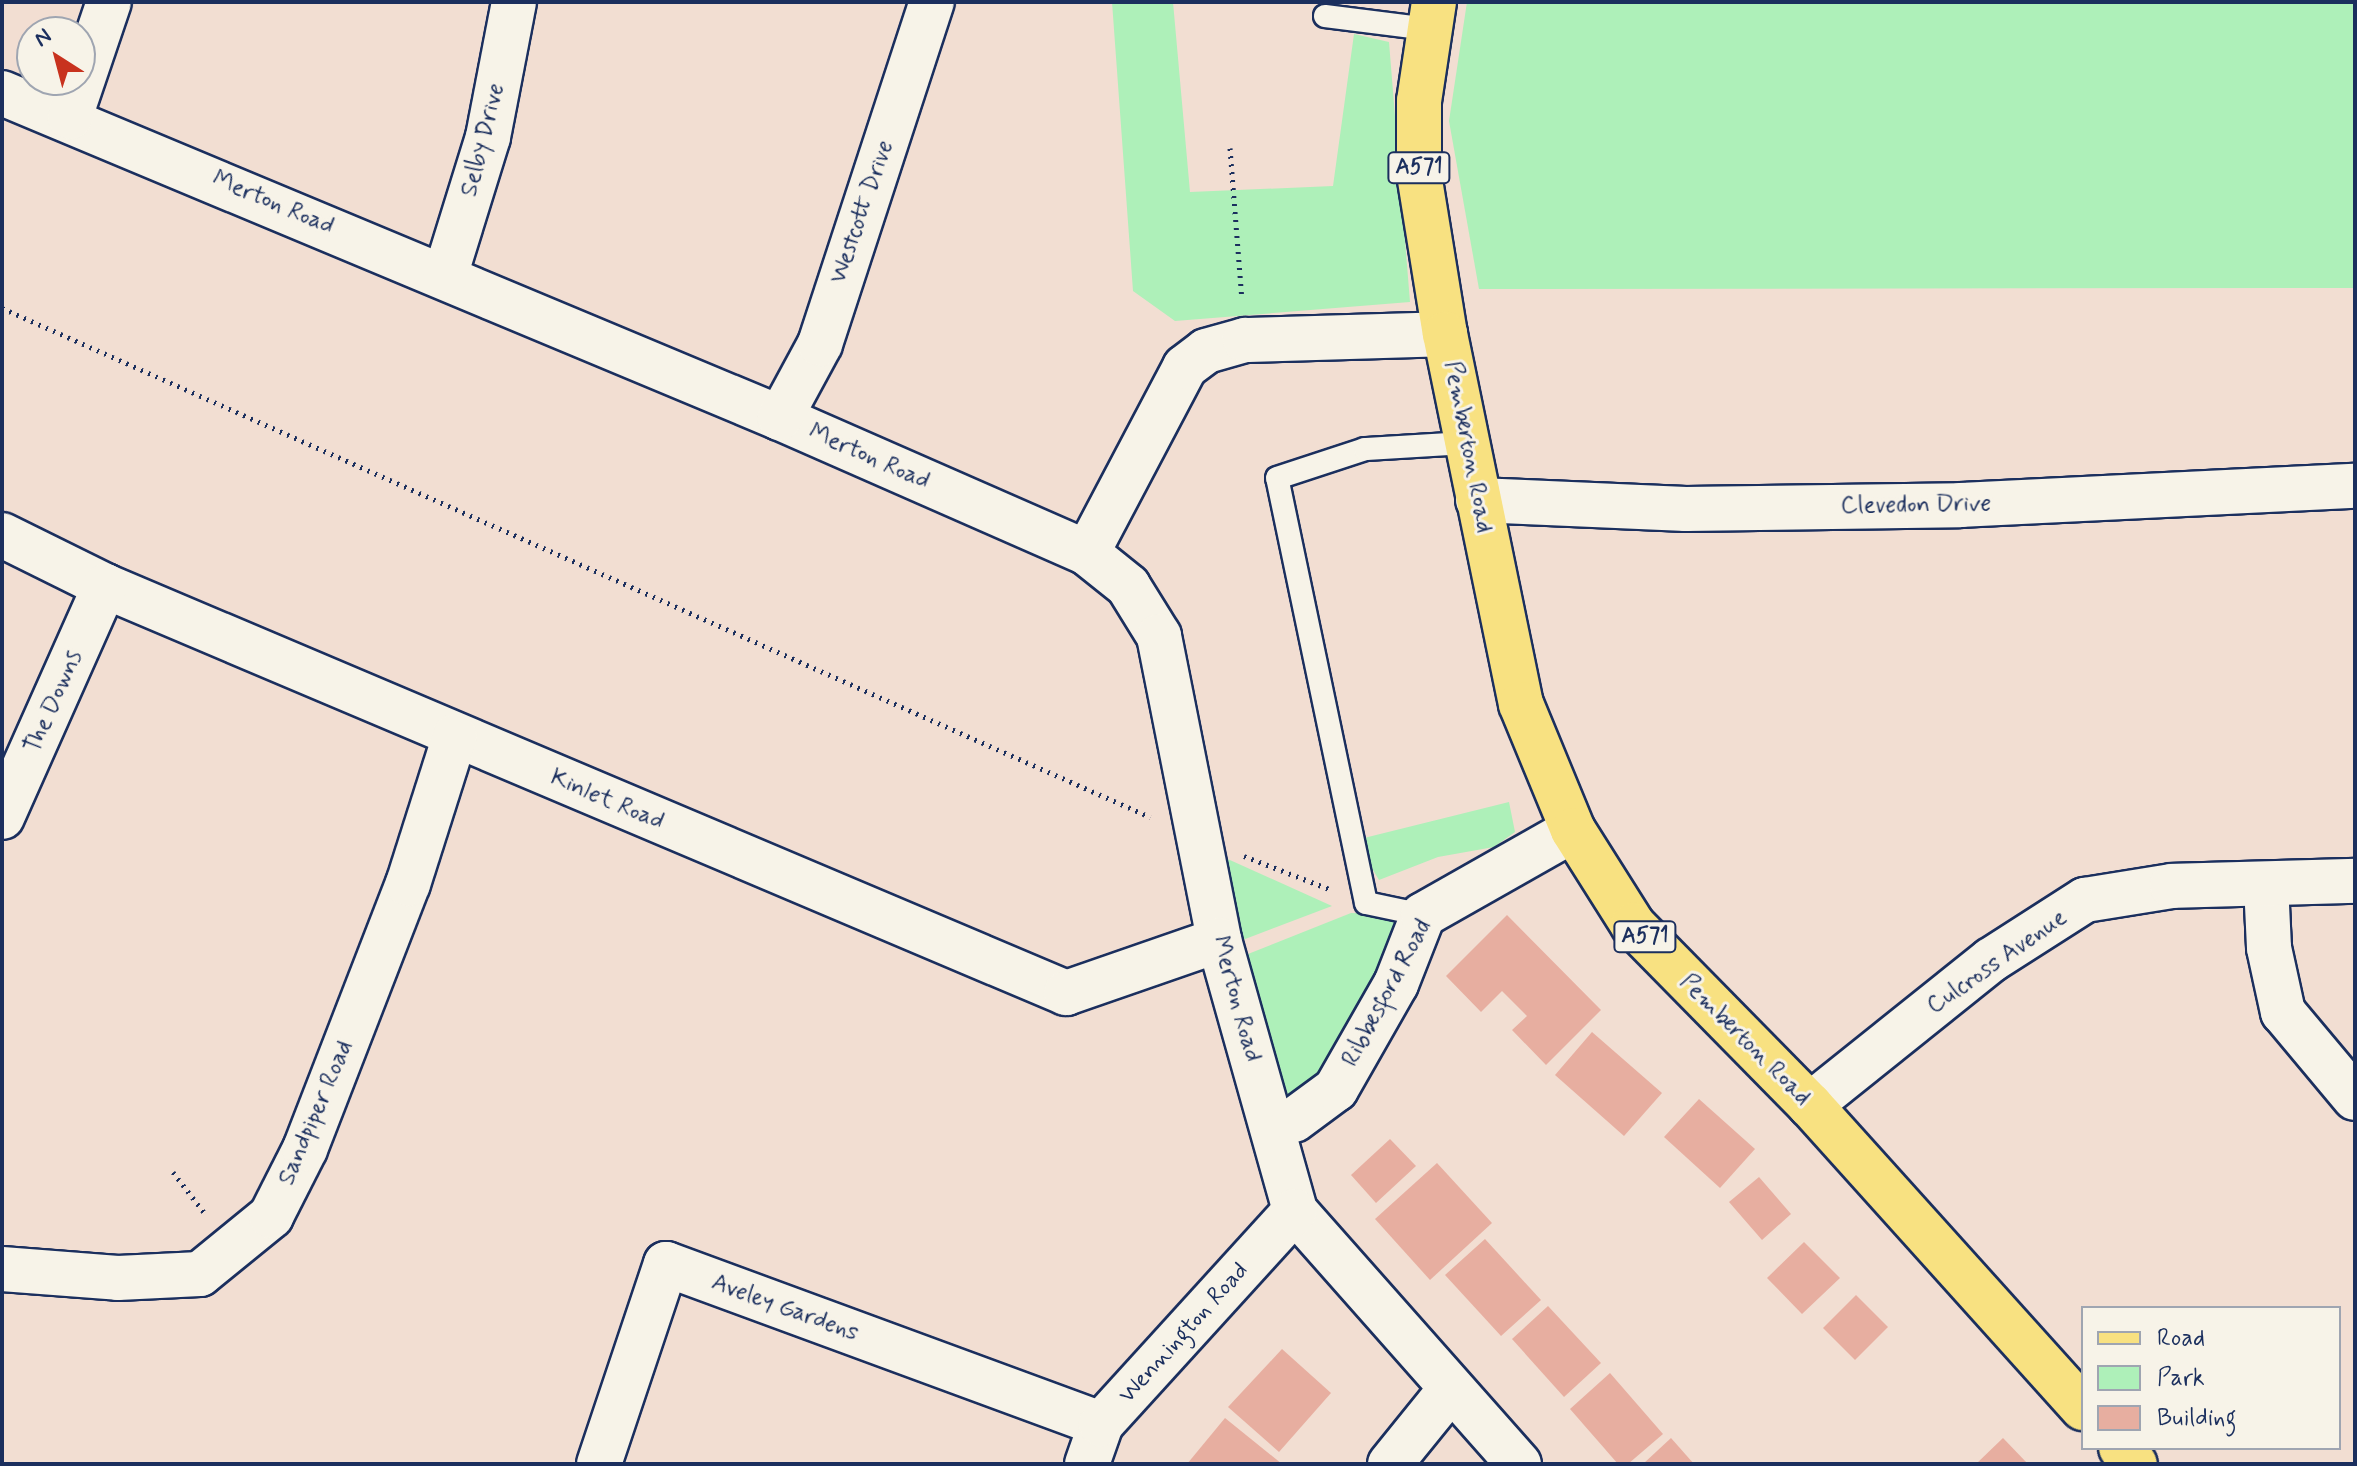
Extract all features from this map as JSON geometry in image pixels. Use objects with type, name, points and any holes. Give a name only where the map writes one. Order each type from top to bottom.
[{"type":"main road","name":"A571","points":[[1431,16],[1419,174],[1445,334]]},
{"type":"main road","name":"Pemberton Road","points":[[1445,334],[1521,704],[1573,830],[1633,925],[1810,1105],[2081,1406]]},
{"type":"street","points":[[70,117],[109,2]]},
{"type":"street","name":"Selby Drive","points":[[445,276],[488,137],[514,2]]},
{"type":"street","name":"Westcott Drive","points":[[780,418],[820,344],[932,2]]},
{"type":"street","name":"Merton Road","points":[[2,93],[70,117],[780,418],[1087,553],[1128,586],[1159,636],[1219,940],[1295,1211]]},
{"type":"street","points":[[1087,553],[1185,367],[1245,340],[1445,334]]},
{"type":"street","name":"Clevedon Drive","points":[[1478,500],[1686,509],[1960,505],[2355,486]]},
{"type":"street","name":"Kinlet Road","points":[[2,535],[105,586],[1066,993],[1219,940]]},
{"type":"street","name":"The Downs","points":[[2,817],[105,586]]},
{"type":"street","name":"Sandpiper Road","points":[[2,1269],[118,1278],[200,1274],[271,1216],[305,1149],[408,884],[455,736]]},
{"type":"street","name":"Ribbesford Road","points":[[1294,1120],[1336,1089],[1396,984],[1423,915],[1573,830]]},
{"type":"street","name":"Culcross Avenue","points":[[1810,1105],[1991,960],[2085,900],[2172,886],[2355,881]]},
{"type":"street","points":[[2266,884],[2269,948],[2283,1012],[2355,1098]]},
{"type":"street","points":[[1295,1211],[1450,1390],[1519,1464]]},
{"type":"street","name":"Wennington Road","points":[[1094,1444],[1295,1211]]},
{"type":"street","name":"Aveley Gardens","points":[[599,1464],[666,1264],[1094,1444]]},
{"type":"street","points":[[1390,1464],[1450,1390]]},
{"type":"lane","points":[[1325,16],[1431,16]]},
{"type":"lane","points":[[1423,915],[1366,903],[1277,478],[1365,449],[1467,443]]},
{"type":"path","points":[[1230,148],[1245,340]]},
{"type":"path","points":[[2,308],[1197,837],[1366,903]]},
{"type":"path","points":[[173,1172],[231,1248]]},
{"type":"green space","points":[[1112,2],[1173,2],[1190,192],[1333,186],[1354,34],[1389,42],[1410,302],[1175,321],[1133,291]]},
{"type":"green space","points":[[1467,2],[2355,2],[2355,288],[1479,289],[1449,121]]},
{"type":"green space","points":[[1509,802],[1515,832],[1494,847],[1438,857],[1379,880],[1370,865],[1364,838]]},
{"type":"green space","points":[[1221,856],[1332,906],[1240,941]]},
{"type":"green space","points":[[1351,913],[1423,915],[1331,1080],[1267,1112],[1243,956]]},
{"type":"building","points":[[1507,915],[1601,1010],[1546,1065],[1512,1030],[1527,1016],[1502,991],[1481,1012],[1446,976]]},
{"type":"building","points":[[1592,1032],[1662,1093],[1624,1136],[1555,1075]]},
{"type":"building","points":[[1699,1099],[1755,1149],[1720,1188],[1664,1137]]},
{"type":"building","points":[[1390,1139],[1416,1166],[1376,1203],[1351,1175]]},
{"type":"building","points":[[1437,1163],[1492,1223],[1430,1280],[1375,1219]]},
{"type":"building","points":[[1759,1177],[1791,1214],[1762,1240],[1729,1202]]},
{"type":"building","points":[[1485,1239],[1541,1300],[1501,1336],[1445,1275]]},
{"type":"building","points":[[1804,1242],[1840,1278],[1802,1314],[1767,1278]]},
{"type":"building","points":[[1856,1295],[1888,1327],[1855,1360],[1823,1328]]},
{"type":"building","points":[[1548,1306],[1601,1363],[1564,1397],[1512,1339]]},
{"type":"building","points":[[1282,1349],[1331,1393],[1279,1452],[1228,1407]]},
{"type":"building","points":[[1610,1373],[1663,1434],[1628,1464],[1618,1464],[1570,1409]]},
{"type":"building","points":[[1225,1418],[1282,1464],[1187,1464]]},
{"type":"building","points":[[1671,1438],[1694,1464],[1643,1464]]},
{"type":"building","points":[[2003,1438],[2028,1464],[1976,1464]]}]
